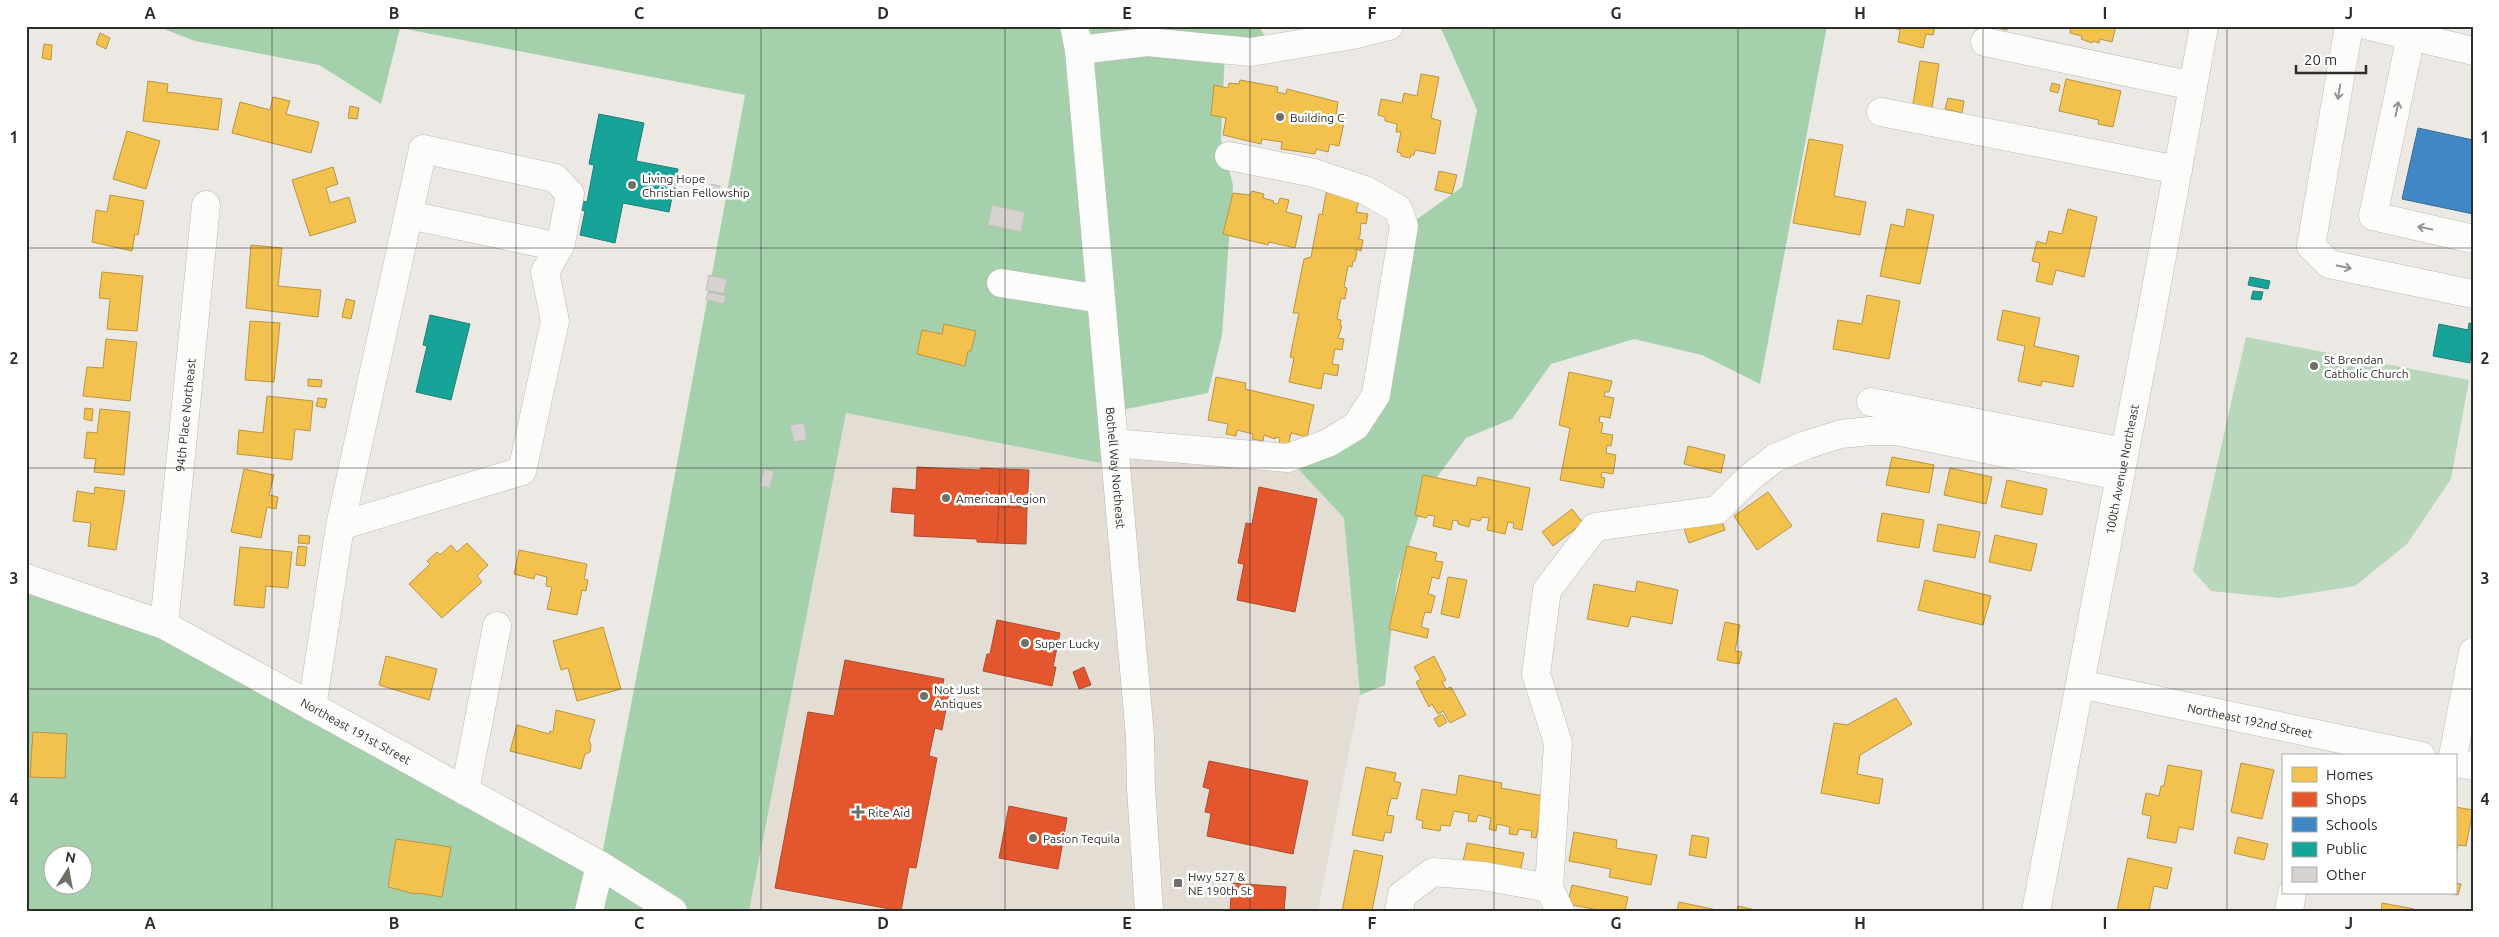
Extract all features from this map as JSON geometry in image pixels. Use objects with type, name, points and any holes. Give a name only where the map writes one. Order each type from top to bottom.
[{"type":"street","points":[[1077,38],[1147,42],[1250,52],[1351,31],[1389,26]]},
{"type":"street","name":"100th Avenue Northeast","points":[[2036,911],[2204,26]]},
{"type":"street","points":[[2349,26],[2311,246],[2329,264],[2473,294]]},
{"type":"street","points":[[2369,26],[2473,51]]},
{"type":"street","points":[[2411,36],[2373,216],[2473,238]]},
{"type":"street","name":"Bothell Way Northeast","points":[[1077,38],[1140,736],[1140,787],[1149,911]]},
{"type":"street","points":[[1985,42],[2193,86]]},
{"type":"street","points":[[1881,112],[2178,170]]},
{"type":"street","points":[[312,707],[340,526],[423,149],[555,178],[570,194],[558,248],[545,272],[555,321],[522,471],[340,526]]},
{"type":"street","points":[[1114,443],[1288,458],[1328,443],[1356,426],[1376,395],[1404,226],[1398,209],[1365,190],[1314,173],[1229,156]]},
{"type":"street","name":"94th Place Northeast","points":[[164,625],[206,205]]},
{"type":"street","points":[[409,215],[558,248]]},
{"type":"street","points":[[1001,283],[1101,299]]},
{"type":"street","points":[[1872,402],[2122,464]]},
{"type":"street","points":[[1399,911],[1402,895],[1433,872],[1483,876],[1555,899],[1558,743],[1536,674],[1547,590],[1596,528],[1717,510],[1750,478],[1775,458],[1806,445],[1841,434],[1896,431],[2122,464]]},
{"type":"street","name":"Northeast 191st Street","points":[[26,578],[164,625],[600,865],[673,911]]},
{"type":"street","points":[[465,791],[497,626]]},
{"type":"street","points":[[2452,754],[2473,652]]},
{"type":"street","name":"Northeast 192nd Street","points":[[2080,684],[2316,745],[2402,754]]},
{"type":"street","points":[[2456,763],[2473,766]]},
{"type":"street","points":[[589,911],[600,865]]},
{"type":"street","points":[[2289,911],[2292,894]]},
{"type":"shaded area","points":[[846,413],[1116,466],[1114,443],[1288,458],[1344,518],[1360,695],[1318,911],[749,911]]},
{"type":"green space","points":[[156,26],[1258,26],[1274,48],[1225,50],[1221,140],[1233,185],[1222,335],[1208,393],[1111,412],[1116,466],[846,413],[749,911],[26,911],[26,578],[164,625],[600,865],[661,550],[745,95],[400,28],[381,104],[319,65],[195,41]]},
{"type":"green space","points":[[1440,26],[1827,26],[1760,384],[1702,355],[1634,339],[1551,364],[1512,419],[1466,438],[1428,489],[1397,581],[1385,685],[1360,695],[1344,518],[1288,458],[1356,425],[1409,225],[1462,187],[1477,110]]},
{"type":"green space","points":[[2246,337],[2469,380],[2451,479],[2407,544],[2355,586],[2280,598],[2211,591],[2193,571]]},
{"type":"building: Homes","points":[[1894,26],[1935,26],[1933,35],[1926,34],[1923,48],[1898,42],[1900,30],[1894,28]]},
{"type":"building: Homes","points":[[1987,26],[2008,26],[2007,30]]},
{"type":"building: Homes","points":[[2071,26],[2116,26],[2112,42],[2100,39],[2099,43],[2093,41],[2092,43],[2081,39],[2082,36],[2070,33]]},
{"type":"building: Homes","points":[[100,33],[110,38],[106,49],[96,44]]},
{"type":"building: Homes","points":[[44,44],[52,45],[51,60],[42,58]]},
{"type":"building: Homes","points":[[1920,61],[1939,64],[1932,108],[1913,104]]},
{"type":"building: Homes","points":[[1421,74],[1439,77],[1431,118],[1441,121],[1435,154],[1415,150],[1414,155],[1411,155],[1410,158],[1401,156],[1401,153],[1397,152],[1401,132],[1396,132],[1397,124],[1385,121],[1385,117],[1378,115],[1381,99],[1402,103],[1404,93],[1417,96]]},
{"type":"building: Homes","points":[[2066,79],[2121,91],[2113,127],[2098,124],[2099,120],[2059,111]]},
{"type":"building: Homes","name":"Building C","points":[[1240,80],[1278,87],[1277,92],[1286,94],[1287,89],[1338,102],[1336,116],[1345,118],[1339,146],[1330,144],[1328,152],[1316,149],[1315,154],[1281,149],[1282,142],[1262,139],[1261,144],[1223,135],[1226,118],[1211,115],[1214,85],[1228,88],[1229,83],[1239,84]]},
{"type":"building: Homes","points":[[148,81],[168,84],[167,92],[222,99],[218,130],[143,121]]},
{"type":"building: Homes","points":[[2052,83],[2060,85],[2058,93],[2050,91]]},
{"type":"building: Homes","points":[[273,97],[290,101],[286,114],[319,122],[311,153],[232,133],[240,102],[270,110]]},
{"type":"building: Homes","points":[[1948,98],[1964,101],[1962,113],[1945,109]]},
{"type":"building: Homes","points":[[350,106],[359,108],[357,119],[348,118]]},
{"type":"building: Homes","points":[[127,131],[160,141],[146,189],[113,179]]},
{"type":"building: Homes","points":[[1809,139],[1843,145],[1834,196],[1866,202],[1860,235],[1793,223]]},
{"type":"building: Homes","points":[[333,167],[338,184],[326,188],[330,203],[349,197],[356,222],[310,236],[292,180]]},
{"type":"building: Homes","points":[[1439,171],[1457,175],[1452,194],[1435,190]]},
{"type":"building: Homes","points":[[1327,189],[1360,196],[1356,212],[1368,214],[1366,224],[1361,223],[1358,239],[1363,240],[1361,251],[1355,249],[1357,252],[1355,261],[1353,261],[1352,267],[1348,266],[1344,287],[1347,288],[1345,299],[1341,298],[1337,319],[1341,320],[1340,326],[1342,326],[1338,338],[1344,339],[1342,350],[1335,349],[1332,364],[1339,365],[1337,376],[1324,373],[1321,389],[1289,382],[1294,358],[1290,357],[1299,313],[1293,313],[1304,259],[1311,257],[1319,214],[1322,215]]},
{"type":"building: Homes","points":[[1252,191],[1264,194],[1263,198],[1274,201],[1273,203],[1278,204],[1280,198],[1289,200],[1286,212],[1302,216],[1295,248],[1269,242],[1268,245],[1223,234],[1233,193],[1250,195]]},
{"type":"building: Homes","points":[[110,195],[144,201],[138,235],[135,234],[132,251],[92,242],[96,210],[107,212]]},
{"type":"building: Homes","points":[[1907,209],[1934,215],[1920,284],[1880,276],[1891,224],[1904,227]]},
{"type":"building: Homes","points":[[2068,209],[2097,217],[2084,277],[2056,270],[2052,285],[2036,281],[2040,263],[2032,261],[2037,241],[2046,244],[2049,231],[2062,234]]},
{"type":"building: Homes","points":[[251,245],[282,248],[278,286],[321,290],[318,317],[246,308]]},
{"type":"building: Homes","points":[[102,272],[143,276],[137,331],[107,329],[110,299],[99,298]]},
{"type":"building: Homes","points":[[1867,295],[1900,301],[1889,359],[1833,349],[1838,320],[1862,324]]},
{"type":"building: Homes","points":[[346,299],[355,301],[351,319],[342,317]]},
{"type":"building: Homes","points":[[2003,310],[2040,318],[2034,346],[2079,356],[2073,387],[2042,381],[2041,386],[2018,381],[2025,346],[1997,340]]},
{"type":"building: Homes","points":[[250,321],[280,323],[274,382],[245,380]]},
{"type":"building: Homes","points":[[944,324],[976,331],[971,351],[968,351],[965,366],[917,354],[922,330],[942,334]]},
{"type":"building: Homes","points":[[106,339],[137,342],[130,401],[83,396],[87,367],[103,368]]},
{"type":"building: Homes","points":[[1569,372],[1612,381],[1609,392],[1605,392],[1604,396],[1614,398],[1610,418],[1600,416],[1599,422],[1603,423],[1601,433],[1613,435],[1611,446],[1607,445],[1606,453],[1616,455],[1613,474],[1602,472],[1601,477],[1605,478],[1603,488],[1560,480],[1570,428],[1559,425]]},
{"type":"building: Homes","points":[[1216,377],[1246,383],[1245,389],[1314,405],[1307,437],[1291,433],[1288,446],[1279,444],[1280,438],[1275,437],[1275,439],[1264,435],[1263,441],[1252,439],[1253,434],[1237,430],[1236,436],[1226,434],[1228,424],[1208,420]]},
{"type":"building: Homes","points":[[308,379],[322,380],[321,387],[308,386]]},
{"type":"building: Homes","points":[[267,396],[313,401],[310,431],[295,429],[292,460],[237,454],[239,430],[263,433]]},
{"type":"building: Homes","points":[[318,398],[327,399],[325,408],[316,406]]},
{"type":"building: Homes","points":[[85,408],[93,409],[92,421],[84,419]]},
{"type":"building: Homes","points":[[100,409],[130,412],[124,475],[94,472],[96,459],[84,458],[87,432],[97,433]]},
{"type":"building: Homes","points":[[1688,446],[1725,455],[1721,473],[1684,464]]},
{"type":"building: Homes","points":[[1892,457],[1934,465],[1929,493],[1886,485]]},
{"type":"building: Homes","points":[[1950,468],[1992,477],[1986,504],[1944,495]]},
{"type":"building: Homes","points":[[244,469],[274,475],[269,495],[278,497],[276,509],[267,507],[261,538],[231,532]]},
{"type":"building: Homes","points":[[1423,475],[1476,486],[1478,477],[1530,488],[1522,530],[1513,528],[1514,523],[1508,522],[1505,534],[1487,530],[1489,518],[1482,517],[1480,521],[1471,519],[1469,527],[1458,524],[1458,521],[1453,520],[1451,530],[1433,526],[1435,516],[1428,515],[1426,518],[1415,515]]},
{"type":"building: Homes","points":[[2007,480],[2047,489],[2042,515],[2001,507]]},
{"type":"building: Homes","points":[[95,487],[125,491],[116,550],[88,546],[91,523],[73,521],[77,491],[94,494]]},
{"type":"building: Homes","points":[[1768,492],[1792,526],[1757,550],[1734,516]]},
{"type":"building: Homes","points":[[1572,509],[1583,523],[1553,546],[1542,532]]},
{"type":"building: Homes","points":[[1719,513],[1725,530],[1689,543],[1683,526]]},
{"type":"building: Homes","points":[[1882,513],[1924,520],[1919,548],[1877,541]]},
{"type":"building: Homes","points":[[1938,524],[1980,532],[1975,558],[1933,551]]},
{"type":"building: Homes","points":[[299,535],[310,536],[309,544],[298,543]]},
{"type":"building: Homes","points":[[1995,535],[2037,544],[2031,571],[1989,562]]},
{"type":"building: Homes","points":[[467,543],[488,565],[477,576],[482,582],[442,618],[409,584],[430,564],[427,561],[437,552],[440,555],[451,545],[457,552]]},
{"type":"building: Homes","points":[[298,546],[307,547],[305,566],[296,565]]},
{"type":"building: Homes","points":[[1407,546],[1437,553],[1435,561],[1443,562],[1439,579],[1432,577],[1428,594],[1435,596],[1431,613],[1425,612],[1421,627],[1429,629],[1427,638],[1389,629]]},
{"type":"building: Homes","points":[[240,547],[292,552],[288,588],[266,586],[264,608],[234,605]]},
{"type":"building: Homes","points":[[519,550],[587,564],[584,579],[588,580],[586,591],[582,590],[577,615],[547,609],[552,587],[546,586],[547,577],[535,574],[534,579],[514,574]]},
{"type":"building: Homes","points":[[1448,577],[1467,580],[1459,618],[1441,614]]},
{"type":"building: Homes","points":[[1925,580],[1991,596],[1983,625],[1918,610]]},
{"type":"building: Homes","points":[[1637,581],[1678,590],[1672,624],[1631,616],[1628,627],[1587,619],[1594,584],[1635,592]]},
{"type":"building: Homes","points":[[1725,622],[1740,625],[1735,651],[1742,652],[1739,664],[1717,660]]},
{"type":"building: Homes","points":[[603,627],[621,689],[577,701],[568,668],[561,670],[553,641]]},
{"type":"building: Homes","points":[[386,656],[437,669],[429,700],[379,685]]},
{"type":"building: Homes","points":[[1434,656],[1446,680],[1442,682],[1446,689],[1451,687],[1466,715],[1450,723],[1443,711],[1438,714],[1432,704],[1429,707],[1416,682],[1421,679],[1414,667]]},
{"type":"building: Homes","points":[[1896,698],[1912,724],[1860,755],[1857,774],[1883,779],[1879,804],[1821,793],[1834,723],[1847,725]]},
{"type":"building: Homes","points":[[556,710],[595,720],[589,741],[591,745],[590,752],[585,754],[581,769],[510,751],[517,725],[549,734],[550,731],[553,732]]},
{"type":"building: Homes","points":[[1442,714],[1447,722],[1439,727],[1434,719]]},
{"type":"building: Homes","points":[[33,732],[67,734],[65,778],[30,777]]},
{"type":"building: Homes","points":[[2241,763],[2274,770],[2262,819],[2231,812]]},
{"type":"building: Homes","points":[[2168,765],[2202,771],[2193,830],[2179,827],[2176,843],[2147,838],[2151,816],[2142,814],[2146,793],[2159,796],[2161,786],[2164,786]]},
{"type":"building: Homes","points":[[1366,767],[1396,773],[1394,781],[1401,783],[1397,799],[1391,798],[1387,815],[1394,816],[1391,833],[1385,832],[1383,841],[1352,835]]},
{"type":"building: Homes","points":[[1459,775],[1502,783],[1501,788],[1544,796],[1536,838],[1531,837],[1532,831],[1519,829],[1517,835],[1509,834],[1510,827],[1497,824],[1496,831],[1489,829],[1491,818],[1478,815],[1476,822],[1468,821],[1469,814],[1454,811],[1450,826],[1441,825],[1440,831],[1422,828],[1423,821],[1416,819],[1422,789],[1456,795]]},
{"type":"building: Homes","points":[[2456,807],[2473,810],[2466,846],[2458,845],[2456,854]]},
{"type":"building: Homes","points":[[1574,832],[1617,840],[1616,848],[1657,855],[1651,885],[1609,877],[1611,869],[1569,861]]},
{"type":"building: Homes","points":[[1692,835],[1709,838],[1706,858],[1689,855]]},
{"type":"building: Homes","points":[[2238,837],[2268,844],[2264,860],[2234,853]]},
{"type":"building: Homes","points":[[396,839],[451,847],[442,897],[415,894],[388,887]]},
{"type":"building: Homes","points":[[1467,843],[1524,853],[1520,872],[1463,861]]},
{"type":"building: Homes","points":[[1354,850],[1383,856],[1372,911],[1342,911]]},
{"type":"building: Homes","points":[[2128,858],[2172,868],[2167,889],[2154,886],[2149,911],[2117,911]]},
{"type":"building: Homes","points":[[2456,883],[2461,884],[2458,895],[2454,894],[2456,894]]},
{"type":"building: Homes","points":[[1572,885],[1628,897],[1625,911],[1603,911],[1568,904]]},
{"type":"building: Homes","points":[[1679,902],[1717,910],[1717,911],[1677,911]]},
{"type":"building: Homes","points":[[2382,903],[2414,909],[2414,911],[2381,911]]},
{"type":"building: Homes","points":[[1738,906],[1760,911],[1737,911]]},
{"type":"building: Shops","name":"American Legion","points":[[917,467],[1000,469],[997,543],[977,542],[977,539],[914,536],[915,514],[891,512],[893,488],[916,490]]},
{"type":"building: Shops","points":[[1000,469],[1029,470],[1027,508],[999,507]]},
{"type":"building: Shops","points":[[1259,487],[1317,499],[1295,612],[1237,600],[1244,564],[1238,563],[1246,523],[1252,524]]},
{"type":"building: Shops","points":[[999,507],[1027,508],[1026,544],[997,543]]},
{"type":"building: Shops","name":"Super Lucky","points":[[997,620],[1060,633],[1053,667],[1056,667],[1052,686],[983,671],[987,654],[990,654]]},
{"type":"building: Shops","name":"Rite Aid","points":[[845,660],[944,679],[942,687],[950,688],[942,730],[935,728],[929,756],[937,758],[916,868],[909,867],[901,911],[775,888],[808,712],[834,716]]},
{"type":"building: Shops","points":[[1084,667],[1091,685],[1079,689],[1073,672]]},
{"type":"building: Shops","points":[[1209,761],[1308,781],[1293,854],[1207,836],[1211,813],[1205,812],[1210,789],[1203,787]]},
{"type":"building: Shops","name":"Pasion Tequila","points":[[1009,806],[1067,818],[1058,869],[999,858]]},
{"type":"building: Shops","points":[[1232,883],[1286,887],[1284,911],[1230,911]]},
{"type":"building: Schools","points":[[2418,128],[2473,140],[2473,214],[2402,199]]},
{"type":"building: Public","name":"Living Hope Christian Fellowship","points":[[599,114],[644,123],[636,161],[678,169],[669,212],[623,203],[615,243],[580,235],[585,211],[580,210],[582,201],[587,202],[594,165],[589,164]]},
{"type":"building: Public","points":[[2250,277],[2270,281],[2268,289],[2248,285]]},
{"type":"building: Public","points":[[2253,291],[2263,292],[2261,300],[2251,299]]},
{"type":"building: Public","points":[[430,315],[470,324],[451,400],[416,392],[427,346],[423,345]]},
{"type":"building: Public","points":[[2469,323],[2473,324],[2470,363],[2433,356],[2439,324],[2468,330]]},
{"type":"building: Other","points":[[711,184],[720,186],[719,195],[710,193]]},
{"type":"building: Other","points":[[992,205],[1025,212],[1021,232],[988,225]]},
{"type":"building: Other","points":[[709,275],[727,279],[724,294],[706,290]]},
{"type":"building: Other","points":[[708,292],[726,296],[724,304],[706,300]]},
{"type":"building: Other","points":[[804,423],[807,440],[794,442],[790,425]]},
{"type":"building: Other","points":[[764,469],[774,471],[770,488],[760,486]]},
{"type":"place","name":"Building C","points":[[1280,117]]},
{"type":"place","name":"Living Hope Christian Fellowship","points":[[632,185]]},
{"type":"place","name":"St Brendan Catholic Church","points":[[2314,366]]},
{"type":"place","name":"American Legion","points":[[946,498]]},
{"type":"place","name":"Super Lucky","points":[[1025,643]]},
{"type":"place","name":"Not Just Antiques","points":[[924,696]]},
{"type":"place","name":"Rite Aid","points":[[858,812]]},
{"type":"place","name":"Pasion Tequila","points":[[1033,838]]},
{"type":"place","name":"Hwy 527 & NE 190th St","points":[[1178,883]]}]
